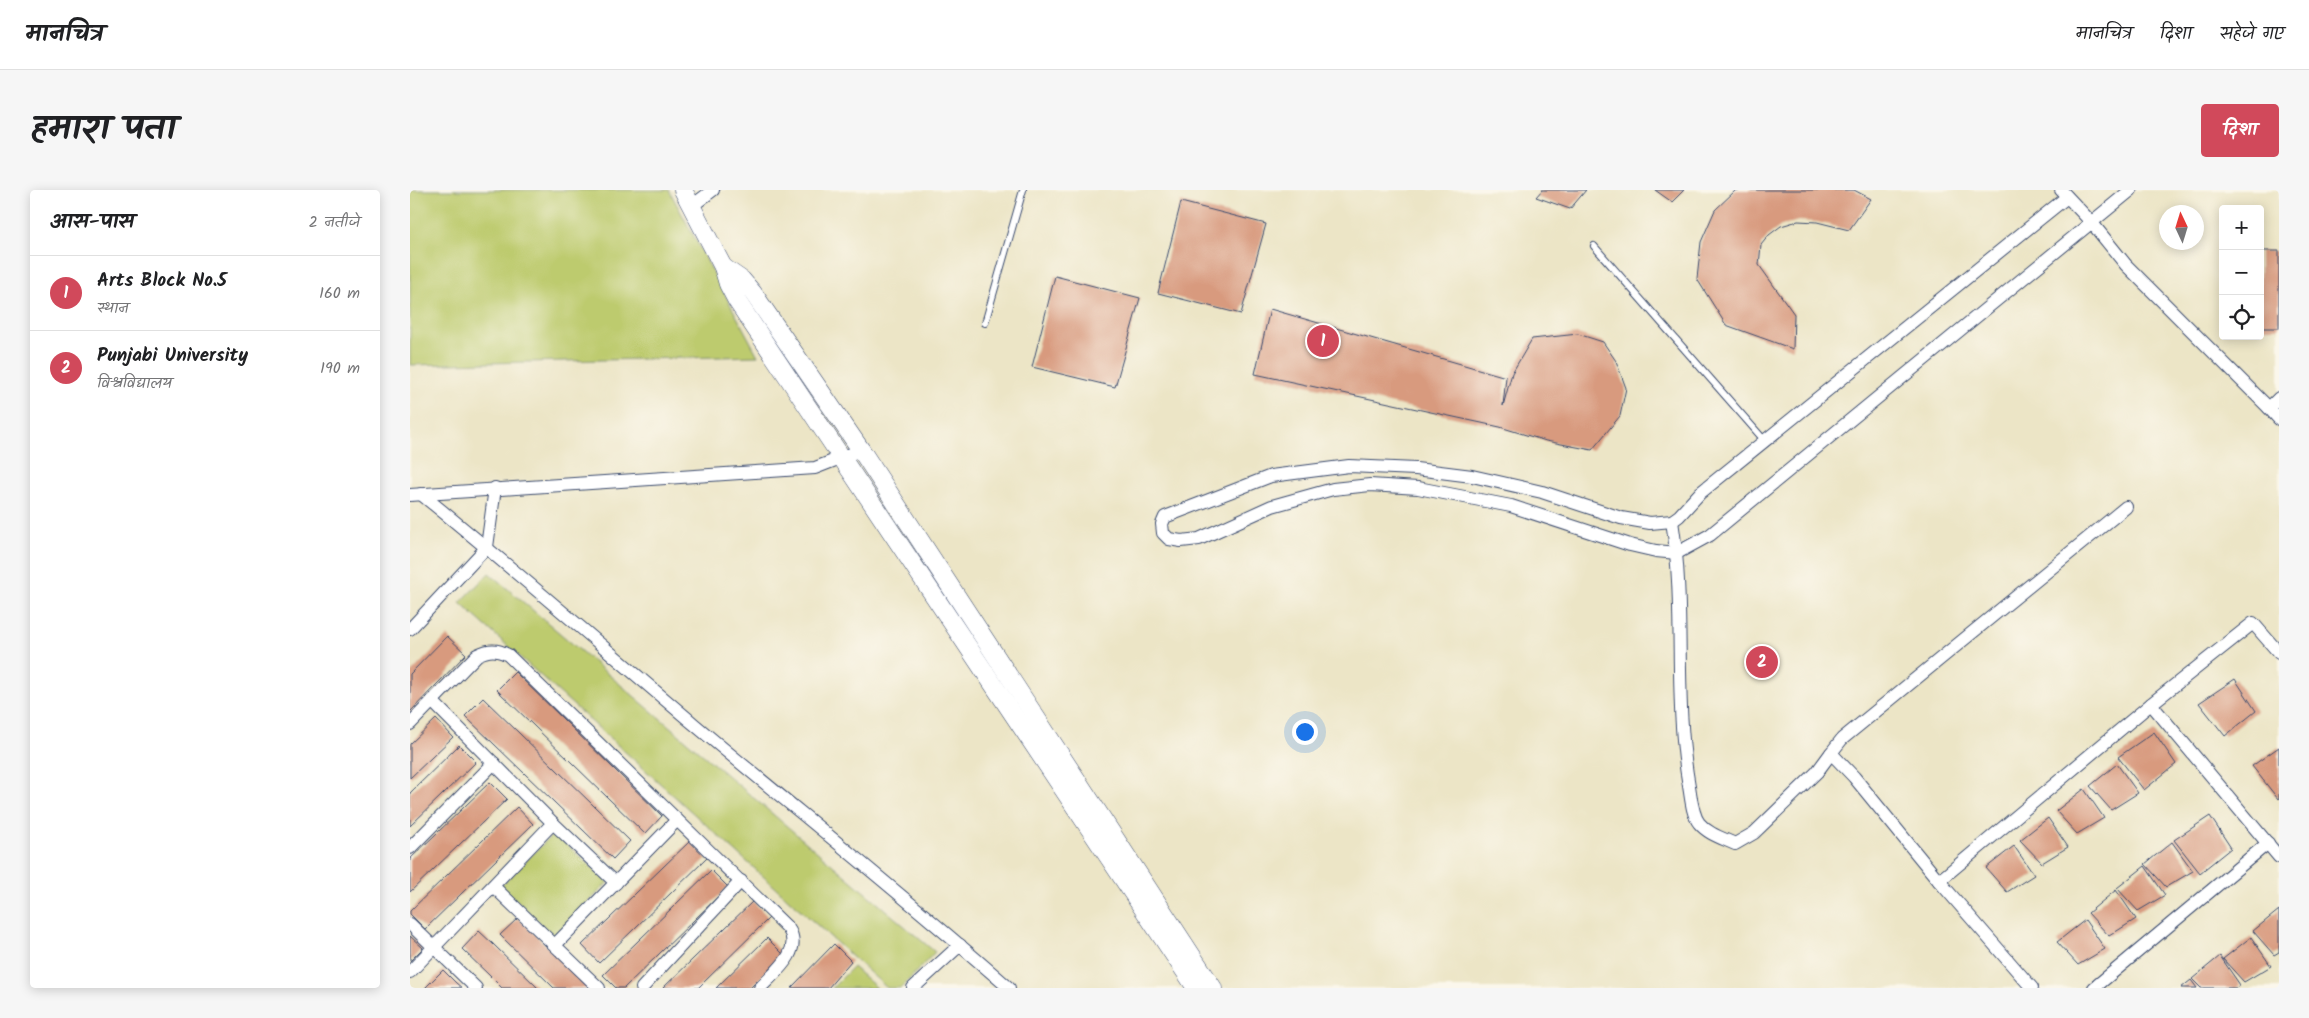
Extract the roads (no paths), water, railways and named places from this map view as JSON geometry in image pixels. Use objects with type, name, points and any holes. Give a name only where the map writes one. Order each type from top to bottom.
[{"type":"street","points":[[683,190],[724,266],[728,284],[737,301],[1196,988]]},
{"type":"street","points":[[692,206],[713,190]]},
{"type":"street","points":[[2131,190],[2092,223],[1710,535],[1677,553],[1630,545],[1512,506],[1418,488],[1370,485],[1333,489],[1305,495],[1272,506],[1199,539],[1181,541],[1169,539],[1163,533],[1162,524],[1165,517],[1271,476],[1349,466],[1416,469],[1472,476],[1542,492],[1621,518],[1650,523],[1672,521],[1700,493],[2064,194],[2092,223],[2126,265],[2279,419]]},
{"type":"street","points":[[724,266],[742,280],[753,293],[861,450],[1213,988]]},
{"type":"street","points":[[2269,408],[2279,398]]},
{"type":"street","points":[[415,494],[815,468],[861,450]]},
{"type":"street","points":[[410,629],[487,547],[495,488]]},
{"type":"street","points":[[415,494],[487,547],[694,725],[960,944],[1009,988]]},
{"type":"street","points":[[1672,521],[1677,553],[1680,702],[1693,808],[1698,822],[1713,835],[1735,844],[1744,841],[1754,833],[1817,772],[1842,739],[2126,507]]},
{"type":"street","points":[[1939,881],[2151,704],[2253,623],[2279,653]]},
{"type":"street","points":[[410,724],[478,654],[486,650],[500,651],[508,655],[741,881],[793,935],[793,946],[789,957],[760,988]]},
{"type":"street","points":[[432,701],[553,823],[616,883]]},
{"type":"street","points":[[2151,704],[2279,857]]},
{"type":"street","points":[[1831,753],[1854,777],[1939,881],[2032,988]]},
{"type":"street","points":[[410,848],[494,763]]},
{"type":"street","points":[[555,945],[677,820]]},
{"type":"street","points":[[410,972],[553,823]]},
{"type":"street","points":[[2094,988],[2268,843]]},
{"type":"street","points":[[642,988],[741,881]]},
{"type":"street","points":[[493,886],[599,988]]},
{"type":"street","points":[[410,924],[476,988]]},
{"type":"street","points":[[914,988],[960,944]]},
{"type":"lane","points":[[985,323],[1023,190]]},
{"type":"lane","points":[[1594,246],[1765,441]]},
{"type":"place","name":"Arts Block No.5","points":[[1323,341]]},
{"type":"place","name":"Punjabi University","points":[[1762,662]]}]
